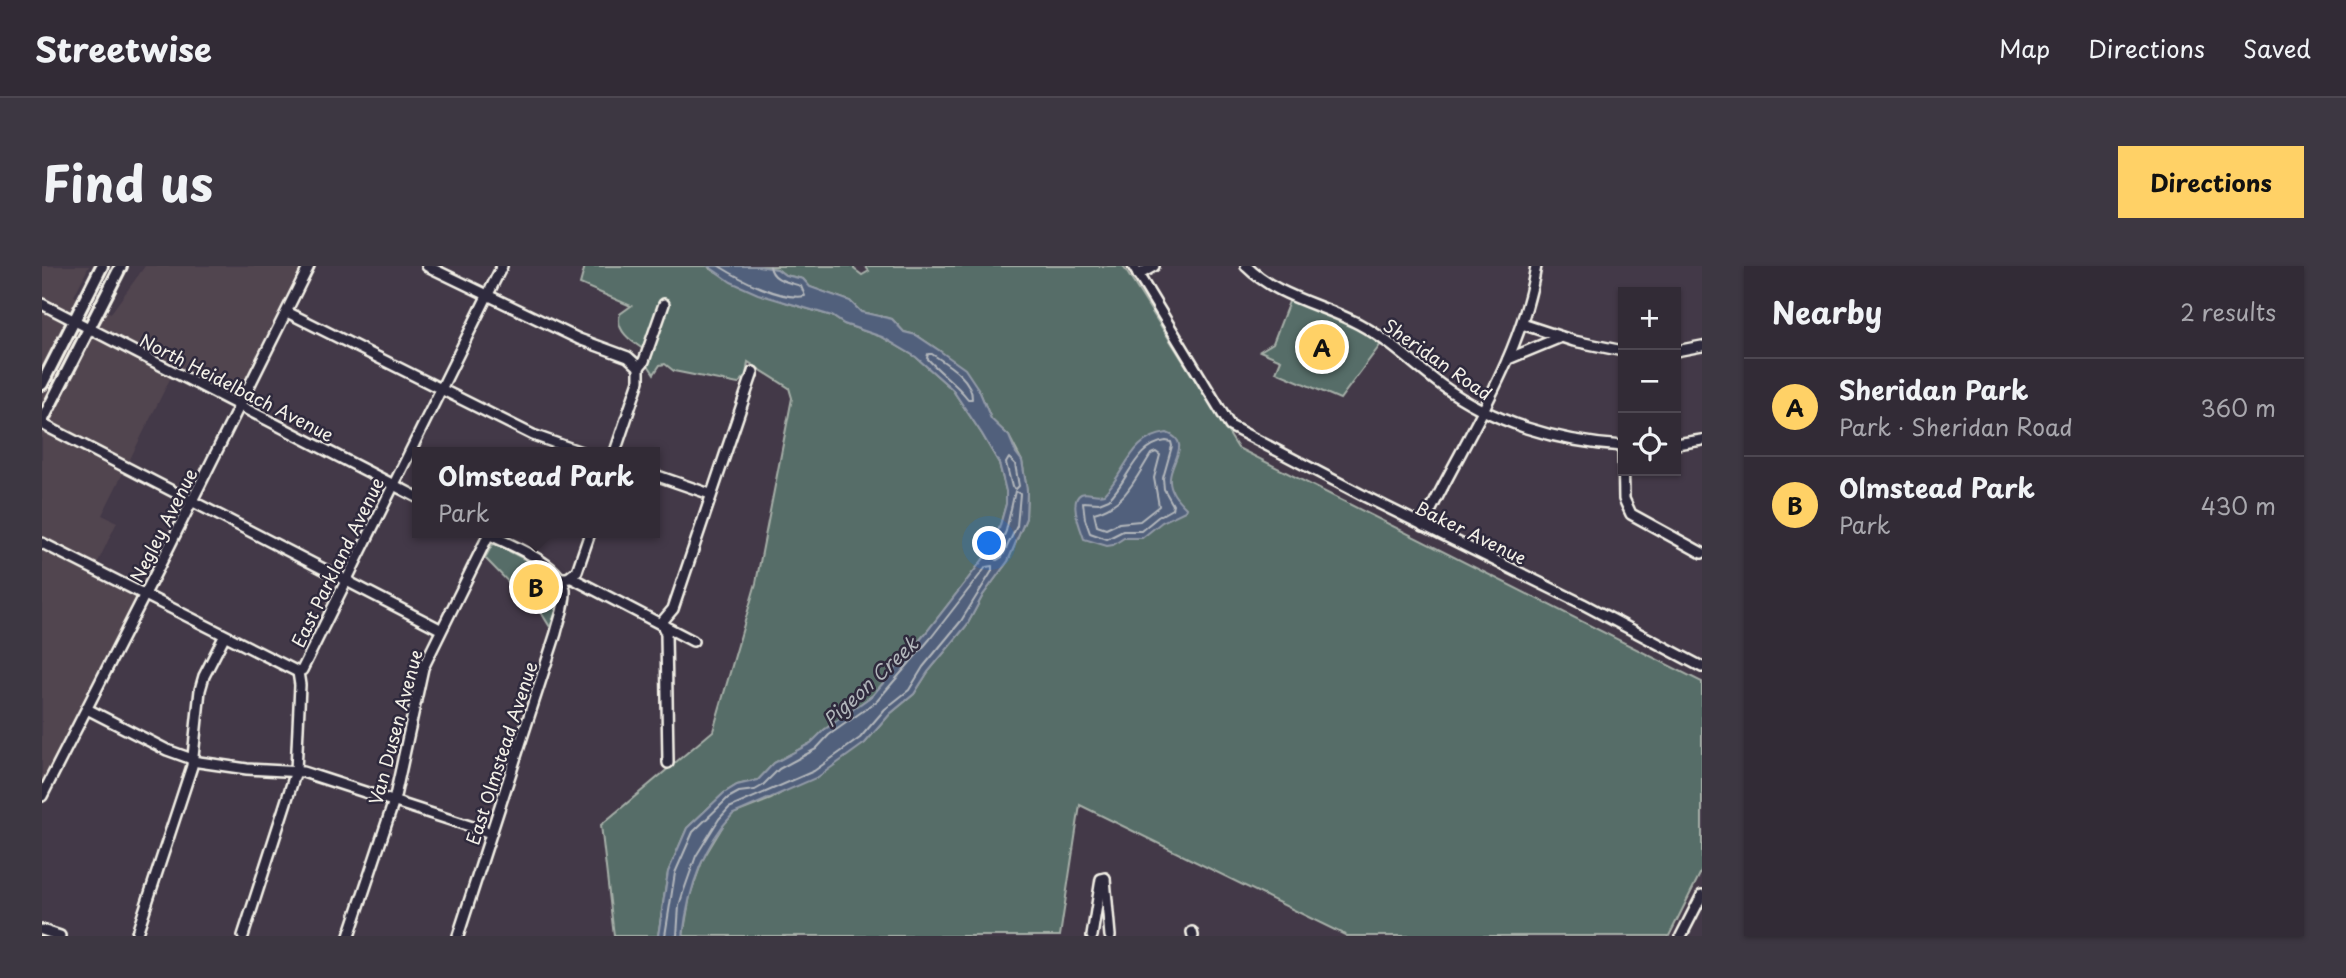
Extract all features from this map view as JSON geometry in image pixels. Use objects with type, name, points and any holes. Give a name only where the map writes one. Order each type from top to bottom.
[{"type":"main road","points":[[42,384],[102,266]]},
{"type":"main road","points":[[42,423],[121,266]]},
{"type":"street","name":"Negley Avenue","points":[[42,796],[309,266]]},
{"type":"street","points":[[427,266],[579,340],[628,357],[639,367]]},
{"type":"street","name":"East Parkland Avenue","points":[[243,936],[296,771],[300,685],[298,673],[302,670],[502,266]]},
{"type":"street","points":[[1136,270],[1154,266]]},
{"type":"street","name":"Sheridan Road","points":[[1246,266],[1273,288],[1362,325],[1442,386],[1482,410],[1549,435],[1583,443],[1618,446]]},
{"type":"street","points":[[1423,526],[1508,359],[1522,324],[1536,266]]},
{"type":"street","name":"Baker Avenue","points":[[1136,270],[1228,423],[1241,433],[1572,598],[1702,667]]},
{"type":"street","name":"North Heidelbach Avenue","points":[[42,304],[412,494]]},
{"type":"street","points":[[617,447],[639,382],[639,367],[645,361],[664,304]]},
{"type":"street","points":[[286,312],[533,435],[567,447]]},
{"type":"street","points":[[1522,324],[1561,337],[1619,350]]},
{"type":"street","points":[[1508,359],[1561,337]]},
{"type":"street","points":[[1681,350],[1702,346]]},
{"type":"street","points":[[661,623],[673,609],[753,372]]},
{"type":"street","points":[[42,423],[440,629]]},
{"type":"street","points":[[1681,443],[1702,440]]},
{"type":"street","points":[[1624,476],[1624,499],[1630,514],[1702,553]]},
{"type":"street","points":[[660,477],[710,494]]},
{"type":"street","name":"Van Dusen Avenue","points":[[349,936],[394,801],[423,668],[486,538]]},
{"type":"street","points":[[497,538],[547,565],[564,578],[661,623],[693,641]]},
{"type":"street","name":"East Olmstead Avenue","points":[[458,936],[560,618],[565,590],[564,578],[577,571],[588,538]]},
{"type":"street","points":[[42,542],[298,673]]},
{"type":"street","points":[[661,623],[666,633],[668,762]]},
{"type":"street","points":[[136,936],[192,760],[204,676],[224,637]]},
{"type":"street","points":[[87,709],[192,760],[247,769],[296,771],[491,833]]},
{"type":"street","points":[[1091,936],[1101,879],[1105,878],[1110,936]]},
{"type":"street","points":[[1681,936],[1702,895]]},
{"type":"street","points":[[42,930],[60,936]]},
{"type":"shaded area","points":[[42,266],[89,266],[74,296],[111,313],[145,266],[307,266],[241,399],[176,367],[102,515],[117,522],[97,564],[144,588],[42,787]]},
{"type":"green space","points":[[585,266],[708,266],[785,302],[832,316],[844,324],[882,337],[916,357],[952,389],[999,463],[1006,491],[1006,504],[999,529],[988,553],[873,695],[824,730],[811,743],[774,763],[758,780],[737,785],[724,793],[687,828],[668,872],[658,936],[614,936],[601,825],[713,731],[756,583],[792,398],[789,388],[748,362],[746,376],[738,384],[674,371],[665,364],[660,365],[654,374],[648,365],[646,351],[626,336],[620,326],[620,314],[631,306],[580,284]]},
{"type":"green space","points":[[758,266],[854,266],[862,275],[869,271],[865,266],[1123,266],[1238,448],[1702,682],[1702,870],[1669,936],[1347,936],[1080,805],[1060,936],[683,936],[690,895],[703,859],[724,824],[733,814],[771,799],[865,743],[890,714],[914,694],[928,672],[967,625],[983,595],[1008,561],[1026,518],[1027,490],[1022,461],[1009,436],[991,419],[979,390],[940,351],[916,335],[904,332],[892,319],[861,312],[850,301],[810,287],[803,279],[785,275],[777,269]]},
{"type":"green space","points":[[1290,299],[1350,323],[1381,344],[1340,399],[1276,372],[1281,360],[1260,351],[1273,343]]},
{"type":"green space","points":[[495,544],[546,570],[553,577],[560,597],[550,627],[537,606],[521,595],[485,558]]},
{"type":"water","points":[[708,266],[758,266],[777,269],[785,275],[803,279],[810,287],[850,301],[861,312],[892,319],[904,332],[916,335],[965,369],[979,390],[991,419],[1009,436],[1022,461],[1027,490],[1026,518],[1008,561],[983,595],[967,625],[928,672],[914,694],[890,714],[865,743],[818,777],[733,814],[713,841],[698,871],[683,936],[658,936],[668,872],[687,828],[724,793],[737,785],[758,780],[774,763],[811,743],[824,730],[873,695],[988,553],[1006,504],[1006,491],[999,463],[982,434],[952,389],[916,357],[882,337],[844,324],[832,316],[758,294],[731,282]]},
{"type":"water","points":[[1167,433],[1178,441],[1179,447],[1170,483],[1174,495],[1186,508],[1185,511],[1162,522],[1142,538],[1124,538],[1107,546],[1084,539],[1076,515],[1077,498],[1084,493],[1104,494],[1130,456],[1144,441]]},
{"type":"place","name":"Sheridan Park","points":[[1322,347]]},
{"type":"place","name":"Olmstead Park","points":[[536,587]]},
{"type":"water label","name":"Pigeon Creek","points":[[870,681]]}]
